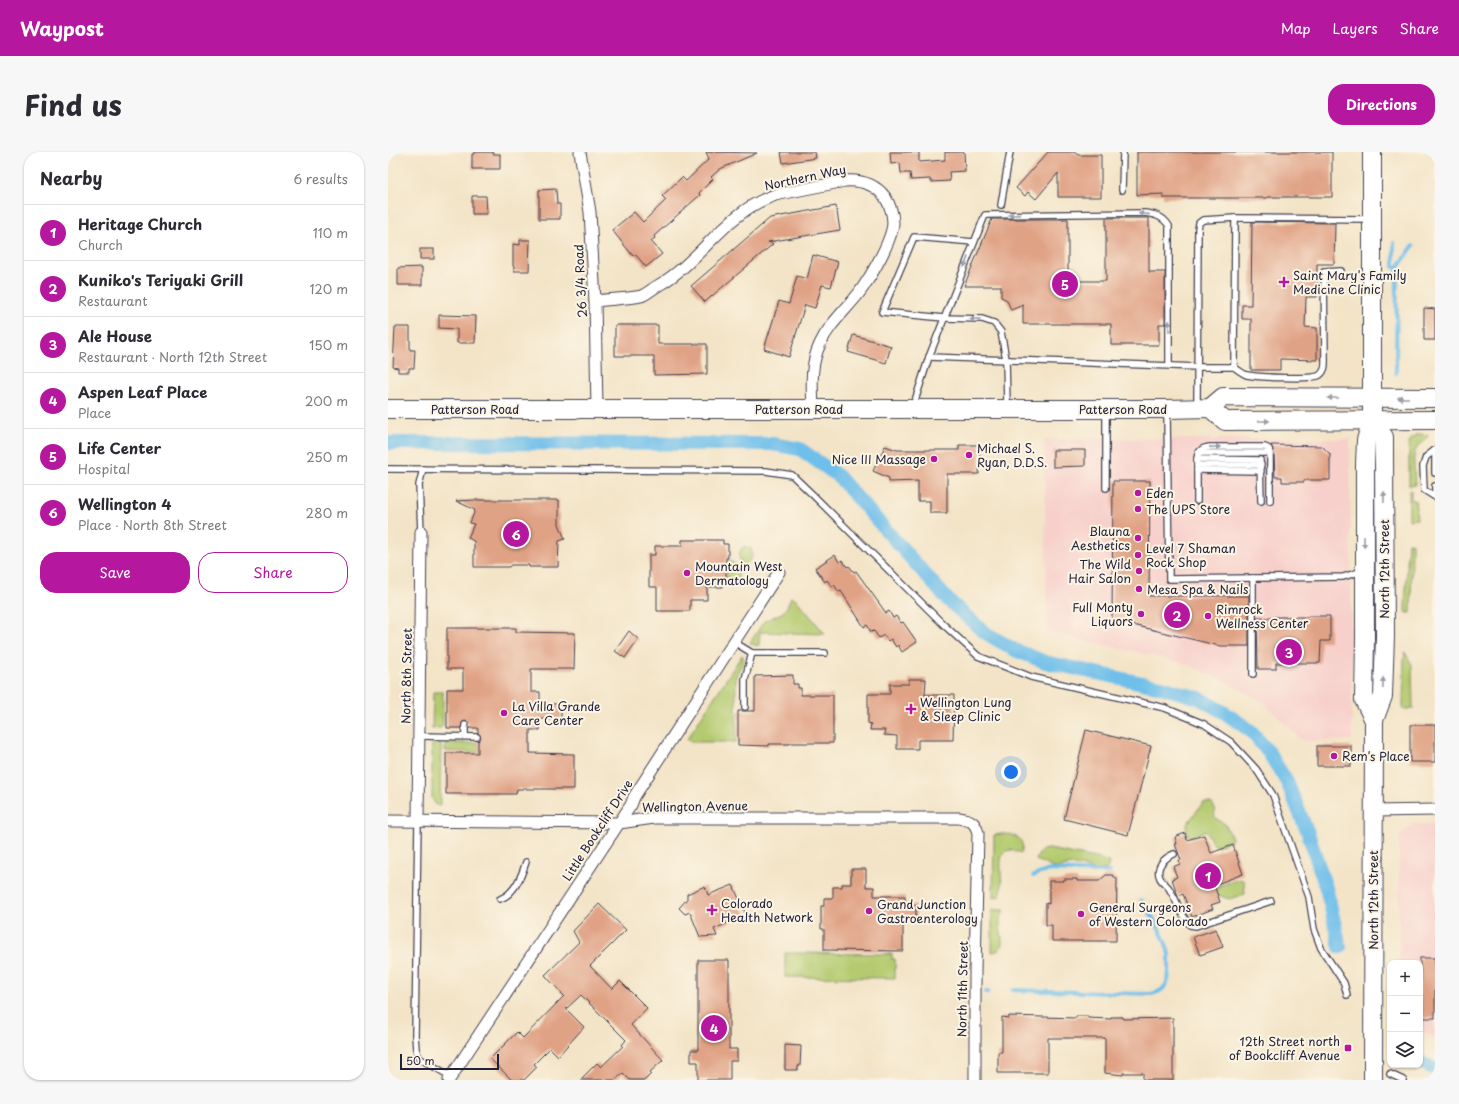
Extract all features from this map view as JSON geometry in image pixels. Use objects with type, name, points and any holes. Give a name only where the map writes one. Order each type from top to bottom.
[{"type":"main road","name":"North 12th Street","points":[[1372,152],[1372,420],[1366,440],[1364,700],[1374,720]]},
{"type":"main road","points":[[1435,398],[1223,397],[1204,408],[1225,421],[1435,420]]},
{"type":"main road","name":"Patterson Road","points":[[388,409],[1204,408]]},
{"type":"main road","name":"North 12th Street","points":[[1372,420],[1384,437],[1385,636],[1383,696],[1374,720],[1373,1080]]},
{"type":"main road","points":[[1364,570],[1384,569]]},
{"type":"street","name":"26 3/4 Road","points":[[580,152],[590,212],[597,409]]},
{"type":"street","name":"Northern Way","points":[[594,301],[641,296],[673,276],[738,214],[765,198],[845,181],[853,180],[869,184],[876,188],[887,200],[892,215],[892,230],[879,261],[858,293],[832,324],[821,342],[813,363],[812,409]]},
{"type":"street","name":"North 8th Street","points":[[418,821],[421,532]]},
{"type":"street","name":"Little Bookcliff Drive","points":[[451,1078],[631,805],[634,797],[779,572]]},
{"type":"street","points":[[1374,810],[1435,810]]},
{"type":"street","name":"Wellington Avenue","points":[[388,821],[619,823],[654,818],[959,818],[969,820],[976,826]]},
{"type":"street","name":"North 11th Street","points":[[975,1080],[975,971],[978,833],[976,826]]},
{"type":"lane","points":[[1001,205],[1010,152]]},
{"type":"lane","points":[[1122,190],[1123,152]]},
{"type":"lane","points":[[913,409],[929,358],[985,215],[1144,213],[1156,215],[1166,220],[1169,226],[1169,365]]},
{"type":"lane","points":[[1234,367],[1235,218]]},
{"type":"lane","points":[[1204,408],[1198,366],[1199,223],[1203,220],[1235,218],[1372,219]]},
{"type":"lane","points":[[974,242],[914,237],[882,312],[944,318],[982,319],[994,323],[1001,332],[1006,359],[1007,409]]},
{"type":"lane","points":[[929,358],[1006,359],[1234,367],[1245,375],[1258,377],[1319,376],[1324,370],[1326,358],[1324,272],[1341,271]]},
{"type":"lane","points":[[1106,409],[1106,488]]},
{"type":"lane","points":[[1167,409],[1169,579],[1343,577],[1364,570]]},
{"type":"lane","points":[[1197,501],[1197,462],[1202,448],[1265,447],[1270,453],[1270,501]]},
{"type":"lane","points":[[1435,450],[1435,473]]},
{"type":"lane","points":[[1435,450],[1426,457],[1423,466],[1424,490],[1435,497]]},
{"type":"lane","points":[[1197,462],[1260,460],[1261,501]]},
{"type":"lane","points":[[1197,462],[1261,468]]},
{"type":"lane","points":[[388,469],[766,471],[792,475],[944,625],[978,656],[1031,677],[1165,708],[1204,724],[1231,742],[1256,769],[1273,795],[1309,897],[1314,929],[1321,948],[1344,983],[1347,995]]},
{"type":"lane","points":[[421,532],[419,485],[423,469]]},
{"type":"lane","points":[[1435,486],[1435,491]]},
{"type":"lane","points":[[1253,578],[1253,674]]},
{"type":"lane","points":[[734,642],[752,653],[825,653]]},
{"type":"lane","points":[[745,707],[745,679],[752,653]]},
{"type":"lane","points":[[465,736],[466,725]]},
{"type":"lane","points":[[419,736],[477,737]]},
{"type":"lane","points":[[418,821],[416,1049],[419,1058],[451,1078]]},
{"type":"lane","points":[[1174,854],[1167,856],[1162,861],[1158,870],[1160,878],[1170,889],[1182,915],[1190,925],[1196,926],[1271,901]]},
{"type":"lane","points":[[500,899],[509,895],[522,874],[526,862]]},
{"type":"lane","points":[[1390,1074],[1403,1080]]},
{"type":"shaded area","points":[[1044,439],[1350,439],[1352,740],[1302,741],[1263,702],[1227,682],[1189,665],[1047,632]]},
{"type":"shaded area","points":[[1412,824],[1435,824],[1435,1037],[1423,1032],[1423,960],[1399,960],[1399,837]]},
{"type":"green space","points":[[1415,435],[1428,435],[1416,449],[1414,462],[1415,485],[1409,485],[1409,443]]},
{"type":"green space","points":[[1409,490],[1411,490],[1411,500],[1415,500],[1417,519],[1409,520]]},
{"type":"green space","points":[[1408,543],[1412,543],[1411,613],[1406,613],[1405,610]]},
{"type":"green space","points":[[744,546],[751,549],[752,555],[751,559],[743,566],[739,556]]},
{"type":"green space","points":[[728,560],[740,567],[738,571],[738,579],[734,582],[730,582],[727,577],[726,564],[728,563]]},
{"type":"green space","points":[[791,597],[795,598],[825,634],[760,632],[759,645],[757,646],[750,643],[764,621],[782,613],[787,607]]},
{"type":"green space","points":[[1405,652],[1412,665],[1413,709],[1403,709]]},
{"type":"green space","points":[[742,655],[744,661],[736,678],[736,742],[693,742],[687,739]]},
{"type":"green space","points":[[433,692],[443,692],[443,726],[432,729]]},
{"type":"green space","points":[[441,743],[440,806],[436,805],[432,798],[432,744]]},
{"type":"green space","points":[[445,743],[481,743],[480,752],[445,751]]},
{"type":"green space","points":[[1203,803],[1213,804],[1215,818],[1225,824],[1232,838],[1231,841],[1217,846],[1214,845],[1205,831],[1194,836],[1188,836],[1186,831],[1187,824]]},
{"type":"green space","points":[[1001,834],[1018,838],[1022,844],[1022,848],[1021,853],[1011,850],[1005,852],[1002,856],[1002,889],[1000,896],[993,898],[994,835]]},
{"type":"green space","points":[[1049,849],[1101,859],[1109,862],[1109,864],[1107,869],[1102,870],[1094,870],[1073,865],[1054,868],[1036,860],[1041,852]]},
{"type":"green space","points":[[1240,879],[1244,881],[1245,894],[1229,899],[1218,895],[1217,893],[1208,896],[1206,890]]},
{"type":"green space","points":[[992,910],[1004,910],[1000,922],[1002,938],[1001,946],[997,951],[992,952]]},
{"type":"green space","points":[[785,953],[892,954],[892,959],[895,959],[895,978],[785,977]]},
{"type":"building","points":[[474,152],[493,152],[493,154],[500,154],[500,169],[472,169],[472,154],[474,154]]},
{"type":"building","points":[[706,152],[757,153],[720,169],[711,177],[713,179],[699,193],[700,195],[654,236],[655,238],[651,241],[662,254],[646,267],[635,254],[633,256],[612,230],[634,212],[643,222],[666,200],[662,196],[682,177],[686,181],[709,159]]},
{"type":"building","points":[[781,152],[815,152],[816,158],[783,163]]},
{"type":"building","points":[[890,152],[919,152],[919,162],[945,160],[945,152],[964,152],[965,171],[949,172],[950,181],[931,182],[930,179],[911,180],[910,173],[901,173],[900,163],[891,164]]},
{"type":"building","points":[[1048,152],[1074,152],[1078,155],[1101,155],[1101,197],[1058,197],[1058,173],[1036,199],[1028,192],[1025,196],[1016,188]]},
{"type":"building","points":[[1137,152],[1332,152],[1332,197],[1163,198],[1163,194],[1137,195]]},
{"type":"building","points":[[556,189],[557,204],[560,204],[560,219],[539,219],[539,190]]},
{"type":"building","points":[[472,196],[486,196],[487,214],[472,214]]},
{"type":"building","points":[[836,206],[840,230],[768,242],[773,244],[705,302],[691,286],[770,218]]},
{"type":"building","points":[[1106,218],[1149,218],[1149,272],[1165,272],[1165,324],[1159,324],[1159,345],[1111,345],[1111,324],[1023,324],[1023,305],[1011,310],[1007,300],[1001,297],[1001,286],[964,286],[992,219],[1068,219],[1068,281],[1106,281]]},
{"type":"building","name":"Saint Mary's Family Medicine Clinic","points":[[1252,222],[1335,223],[1334,264],[1317,264],[1317,297],[1306,297],[1305,327],[1317,328],[1317,360],[1280,359],[1280,370],[1251,370],[1251,319],[1242,319],[1242,305],[1251,305]]},
{"type":"building","points":[[520,240],[530,240],[529,271],[514,271],[513,244],[520,245]]},
{"type":"building","points":[[420,249],[434,249],[434,259],[420,259]]},
{"type":"building","points":[[813,255],[838,262],[831,287],[822,285],[815,308],[805,305],[789,357],[764,349],[779,301],[789,304],[797,276],[807,279]]},
{"type":"building","points":[[422,267],[422,285],[398,285],[398,268]]},
{"type":"building","points":[[1424,308],[1435,309],[1435,340],[1424,340]]},
{"type":"building","points":[[439,315],[476,316],[475,343],[457,343],[457,329],[439,328]]},
{"type":"building","points":[[615,325],[658,325],[658,344],[707,344],[707,374],[654,375],[654,356],[615,356]]},
{"type":"building","points":[[395,327],[410,327],[410,350],[415,350],[414,368],[409,368],[409,372],[398,372],[398,368],[393,367]]},
{"type":"building","points":[[853,335],[891,346],[886,363],[848,352]]},
{"type":"building","points":[[959,445],[980,445],[979,474],[947,474],[947,513],[930,513],[930,501],[918,501],[918,481],[889,482],[889,478],[873,471],[885,446],[897,450],[959,450]]},
{"type":"building","points":[[1271,445],[1322,446],[1330,454],[1330,480],[1282,482],[1282,477],[1275,477],[1274,453]]},
{"type":"building","points":[[1053,450],[1085,450],[1085,466],[1053,467]]},
{"type":"building","points":[[1113,481],[1150,481],[1149,596],[1249,596],[1249,646],[1220,646],[1112,620]]},
{"type":"building","points":[[559,500],[559,524],[565,539],[559,541],[558,567],[529,567],[529,565],[511,565],[509,567],[474,567],[474,541],[468,538],[474,524],[470,523],[475,510],[456,501]]},
{"type":"building","name":"Mountain West Dermatology","points":[[682,540],[723,540],[723,544],[728,544],[728,558],[726,558],[726,583],[723,583],[723,587],[707,587],[707,600],[690,600],[690,611],[657,611],[657,587],[649,587],[649,555],[655,555],[655,546],[682,546]]},
{"type":"building","points":[[835,555],[839,562],[842,560],[847,567],[849,566],[854,572],[856,571],[886,613],[889,611],[893,618],[896,616],[901,623],[903,622],[917,642],[902,652],[898,645],[896,647],[891,639],[888,641],[884,635],[879,638],[874,631],[871,632],[867,625],[864,627],[841,591],[839,592],[834,585],[832,587],[827,580],[825,582],[815,568]]},
{"type":"building","points":[[1330,616],[1330,641],[1321,641],[1320,663],[1276,663],[1276,669],[1258,669],[1257,618]]},
{"type":"building","name":"La Villa Grande Care Center","points":[[447,628],[516,628],[516,632],[575,633],[574,669],[531,669],[531,692],[540,692],[540,704],[561,704],[561,719],[540,719],[540,730],[530,730],[530,753],[574,754],[574,789],[517,789],[516,794],[446,794],[446,753],[478,753],[478,741],[481,737],[478,733],[478,728],[469,728],[469,723],[465,721],[462,723],[461,728],[447,728],[447,689],[463,689],[463,669],[447,669]]},
{"type":"building","points":[[629,631],[638,639],[625,658],[615,651]]},
{"type":"building","points":[[793,675],[793,684],[798,684],[798,688],[801,688],[801,695],[833,695],[833,743],[790,743],[769,744],[769,746],[738,745],[738,711],[755,711],[755,676]]},
{"type":"building","name":"Wellington Lung & Sleep Clinic","points":[[909,679],[926,679],[925,695],[954,695],[953,740],[918,740],[918,749],[897,749],[897,736],[884,735],[885,730],[870,730],[871,724],[868,723],[868,694],[890,694],[890,684],[909,684]]},
{"type":"building","points":[[1410,725],[1435,725],[1435,762],[1410,762]]},
{"type":"building","points":[[1086,730],[1151,746],[1128,835],[1064,819]]},
{"type":"building","name":"Rem's Place","points":[[1317,746],[1351,746],[1351,766],[1317,766]]},
{"type":"building","points":[[1185,833],[1187,840],[1204,835],[1211,853],[1233,845],[1243,874],[1214,885],[1220,902],[1211,905],[1213,909],[1192,917],[1183,894],[1178,896],[1172,879],[1177,877],[1173,867],[1180,864],[1179,860],[1181,860],[1175,844],[1177,844],[1175,837]]},
{"type":"building","name":"Grand Junction Gastroenterology","points":[[851,869],[866,869],[866,887],[874,887],[874,896],[905,896],[905,905],[916,905],[916,917],[903,917],[903,951],[824,950],[824,929],[821,929],[821,906],[824,906],[824,898],[833,898],[833,887],[842,887],[842,884],[851,884]]},
{"type":"building","name":"General Surgeons of Western Colorado","points":[[1106,875],[1112,875],[1117,879],[1116,941],[1052,941],[1052,925],[1046,925],[1046,903],[1049,904],[1049,881],[1077,879],[1077,881],[1099,881]]},
{"type":"building","name":"Colorado Health Network","points":[[733,885],[746,915],[714,929],[717,936],[700,937],[690,912],[685,914],[679,908],[687,899],[687,894],[705,886],[708,895]]},
{"type":"building","points":[[599,904],[626,930],[590,966],[612,989],[620,981],[647,1008],[631,1025],[663,1060],[649,1073],[651,1074],[645,1080],[630,1080],[623,1073],[615,1080],[580,1080],[597,1063],[601,1067],[623,1046],[622,1045],[626,1040],[581,995],[566,1009],[584,1027],[558,1056],[550,1048],[534,1064],[537,1067],[524,1080],[512,1080],[490,1059],[517,1032],[523,1038],[564,996],[545,975],[579,942],[573,931]]},
{"type":"building","points":[[1216,929],[1223,947],[1200,955],[1193,937]]},
{"type":"building","points":[[1420,958],[1435,958],[1435,1018],[1423,1018],[1423,960],[1420,960]]},
{"type":"building","points":[[698,960],[729,960],[729,1049],[737,1049],[737,1061],[730,1061],[730,1080],[698,1080],[698,1062],[691,1062],[691,1050],[698,1050]]},
{"type":"building","points":[[1009,1016],[1076,1018],[1076,1016],[1088,1016],[1088,1018],[1111,1019],[1111,1017],[1123,1017],[1123,1019],[1173,1018],[1173,1080],[1143,1080],[1143,1073],[1123,1073],[1123,1075],[1105,1073],[1105,1038],[1048,1038],[1048,1073],[998,1073],[998,1052],[1002,1052],[1002,1017],[1009,1018]]},
{"type":"building","points":[[785,1045],[801,1046],[800,1066],[798,1066],[798,1070],[785,1070]]},
{"type":"waterway","points":[[1394,243],[1394,267],[1397,267],[1396,373]]},
{"type":"waterway","points":[[1397,267],[1413,246]]},
{"type":"waterway","points":[[388,443],[772,444],[800,449],[838,476],[948,600],[984,632],[1015,650],[1045,662],[1161,687],[1199,698],[1225,713],[1251,731],[1269,753],[1287,782],[1308,833],[1327,891],[1340,947]]},
{"type":"waterway","points":[[1033,876],[1049,870],[1110,872]]},
{"type":"waterway","points":[[1013,990],[1151,994],[1156,993],[1165,987],[1169,976],[1168,949],[1158,926],[1141,900]]},
{"type":"waterway","points":[[1423,1063],[1435,1069]]},
{"type":"place","name":"Saint Mary's Family Medicine Clinic","points":[[1284,282]]},
{"type":"place","name":"Life Center","points":[[1065,284]]},
{"type":"place","name":"Michael S. Ryan, D.D.S.","points":[[969,455]]},
{"type":"place","name":"Nice III Massage","points":[[934,459]]},
{"type":"place","name":"Eden","points":[[1138,493]]},
{"type":"place","name":"The UPS Store","points":[[1138,509]]},
{"type":"place","name":"Wellington 4","points":[[516,534]]},
{"type":"place","name":"Blauna Aesthetics","points":[[1138,538]]},
{"type":"place","name":"Level 7 Shaman Rock Shop","points":[[1138,555]]},
{"type":"place","name":"The Wild Hair Salon","points":[[1139,571]]},
{"type":"place","name":"Mountain West Dermatology","points":[[687,573]]},
{"type":"place","name":"Mesa Spa & Nails","points":[[1139,589]]},
{"type":"place","name":"Full Monty Liquors","points":[[1141,614]]},
{"type":"place","name":"Kuniko's Teriyaki Grill","points":[[1177,615]]},
{"type":"place","name":"Rimrock Wellness Center","points":[[1208,616]]},
{"type":"place","name":"Ale House","points":[[1289,652]]},
{"type":"place","name":"Wellington Lung & Sleep Clinic","points":[[911,709]]},
{"type":"place","name":"La Villa Grande Care Center","points":[[504,713]]},
{"type":"place","name":"Rem's Place","points":[[1334,756]]},
{"type":"place","name":"Heritage Church","points":[[1208,876]]},
{"type":"place","name":"Colorado Health Network","points":[[712,910]]},
{"type":"place","name":"Grand Junction Gastroenterology","points":[[869,911]]},
{"type":"place","name":"General Surgeons of Western Colorado","points":[[1081,914]]},
{"type":"place","name":"Aspen Leaf Place","points":[[714,1028]]},
{"type":"place","name":"12th Street north of Bookcliff Avenue","points":[[1348,1048]]}]
